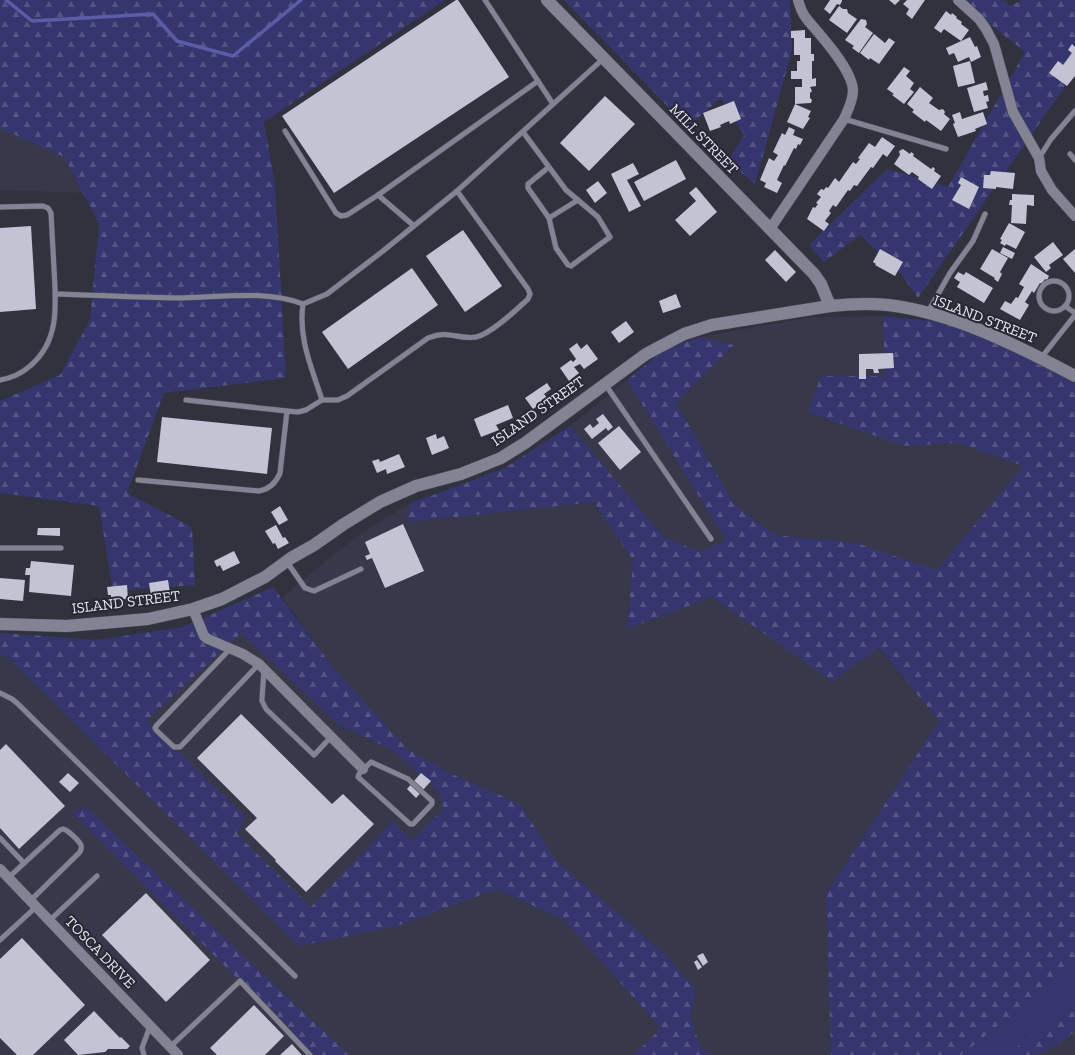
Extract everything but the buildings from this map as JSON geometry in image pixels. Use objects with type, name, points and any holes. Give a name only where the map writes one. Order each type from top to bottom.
[{"type":"street","name":"MILL STREET","points":[[547,0],[814,274],[821,284],[830,306]]},
{"type":"street","points":[[770,229],[844,119],[851,104],[853,91],[851,80],[845,69],[804,16],[798,0]]},
{"type":"street","points":[[958,0],[979,19],[986,29],[994,44],[1013,112],[1039,158],[1041,171],[1052,190],[1075,216]]},
{"type":"street","name":"ISLAND STREET","points":[[0,624],[67,626],[148,618],[193,609],[222,599],[265,577],[287,561],[380,502],[416,486],[461,474],[500,458],[531,439],[646,354],[684,334],[712,325],[847,304],[887,305],[928,312],[977,329],[1041,358],[1075,376]]},
{"type":"street","points":[[193,609],[204,636],[252,659],[363,768]]},
{"type":"street","name":"TOSCA DRIVE","points":[[0,869],[178,1055]]},
{"type":"lane","points":[[485,0],[553,104]]},
{"type":"lane","points":[[56,294],[167,298],[269,296],[288,299],[303,304],[327,294],[384,251],[413,225],[457,191],[604,59]]},
{"type":"lane","points":[[285,131],[336,213],[341,216],[347,215],[378,195],[538,81]]},
{"type":"lane","points":[[1039,158],[1051,139],[1075,111]]},
{"type":"lane","points":[[844,119],[946,149]]},
{"type":"lane","points":[[523,132],[549,167],[566,190],[598,217],[610,237],[571,266],[568,265],[556,248],[549,218],[527,186],[549,167]]},
{"type":"lane","points":[[1070,154],[1075,160]]},
{"type":"lane","points":[[186,400],[298,412],[306,410],[322,400],[338,400],[347,396],[428,338],[436,334],[444,333],[468,338],[486,335],[528,299],[530,294],[457,191]]},
{"type":"lane","points":[[378,195],[413,225]]},
{"type":"lane","points":[[549,218],[578,200]]},
{"type":"lane","points":[[0,208],[43,206],[48,208],[51,213],[56,294],[54,323],[51,335],[42,353],[35,362],[16,376],[0,380]]},
{"type":"lane","points":[[928,312],[950,273],[976,236],[985,214]]},
{"type":"lane","points":[[1051,281],[1056,281],[1064,285],[1068,293],[1068,302],[1065,306],[1056,311],[1046,309],[1042,305],[1039,295],[1042,286],[1051,281]]},
{"type":"lane","points":[[303,304],[302,327],[304,346],[322,400]]},
{"type":"lane","points":[[1041,358],[1075,314],[1065,306]]},
{"type":"lane","points":[[604,384],[711,539]]},
{"type":"lane","points":[[138,480],[259,491],[266,490],[277,480],[280,473],[287,411]]},
{"type":"lane","points":[[0,548],[61,548]]},
{"type":"lane","points":[[287,561],[305,588],[314,591],[361,569]]},
{"type":"lane","points":[[230,649],[155,728],[174,747],[180,747],[261,667]]},
{"type":"lane","points":[[261,667],[262,698],[266,709],[314,755],[331,737]]},
{"type":"lane","points":[[0,693],[17,703],[295,976]]},
{"type":"lane","points":[[369,763],[373,763],[405,777],[432,801],[432,804],[413,824],[410,824],[358,777],[363,768],[369,763]]},
{"type":"lane","points":[[0,940],[80,852],[81,845],[67,830],[63,829],[8,878]]},
{"type":"lane","points":[[0,838],[24,864]]},
{"type":"lane","points":[[50,921],[97,876]]},
{"type":"lane","points":[[170,1047],[240,981],[310,1055]]},
{"type":"lane","points":[[144,1055],[142,1048],[150,1026]]},
{"type":"shaded area","points":[[0,51],[115,194],[0,190]]},
{"type":"shaded area","points":[[883,316],[885,376],[821,376],[904,446],[959,443],[1023,466],[937,570],[856,543],[775,535],[734,504],[676,402],[734,345],[700,337],[806,318]]},
{"type":"shaded area","points":[[627,380],[726,540],[700,552],[664,537],[570,426]]},
{"type":"shaded area","points":[[594,502],[633,560],[627,629],[712,597],[832,680],[878,648],[939,721],[826,894],[831,1055],[712,1055],[701,1048],[690,1018],[696,990],[662,951],[556,860],[520,804],[452,774],[407,749],[332,666],[282,597],[361,533],[409,504],[408,522]]},
{"type":"shaded area","points":[[241,632],[338,724],[392,750],[440,793],[443,809],[412,841],[393,821],[311,908],[237,834],[147,720]]},
{"type":"shaded area","points":[[0,654],[11,660],[299,945],[397,926],[497,889],[564,920],[661,1028],[634,1055],[349,1055],[86,807],[73,812],[313,1055],[0,1055]]},
{"type":"shaded area","points":[[1075,1031],[1075,1055],[1038,1055],[1063,1041]]},
{"type":"green space","points":[[0,0],[445,0],[264,122],[275,185],[286,378],[164,393],[127,493],[192,527],[195,585],[113,591],[99,506],[0,493],[0,401],[60,375],[90,320],[99,224],[64,157],[0,128]]},
{"type":"green space","points":[[564,0],[790,0],[792,50],[755,184],[728,161],[744,135],[721,98],[688,127]]},
{"type":"green space","points":[[960,0],[1003,0],[1010,6],[1022,0],[1075,0],[1075,72],[918,298],[901,274],[860,235],[824,262],[809,245],[887,169],[948,187],[1025,52]]},
{"type":"green space","points":[[883,316],[983,326],[1075,376],[1075,1031],[1063,1041],[1038,1055],[831,1055],[826,894],[939,721],[879,648],[832,681],[712,597],[627,629],[633,560],[594,502],[408,522],[409,504],[503,469],[570,426],[664,537],[700,552],[726,540],[627,380],[664,350],[700,337],[734,345],[676,403],[734,504],[775,535],[856,543],[937,570],[1023,466],[959,443],[904,446],[808,412],[821,376],[885,376]]},
{"type":"green space","points":[[273,587],[332,666],[407,749],[452,774],[520,804],[556,860],[662,951],[696,990],[690,1018],[701,1048],[712,1055],[634,1055],[661,1028],[564,920],[497,889],[397,926],[299,946],[11,660],[0,654],[0,633],[97,640],[183,627]],"holes":[[[241,633],[338,724],[392,750],[440,793],[443,809],[412,841],[393,821],[311,907],[237,834],[245,817],[147,720]]]},
{"type":"green space","points":[[86,807],[349,1055],[313,1055],[72,812]]},
{"type":"green space","points":[[1075,965],[1075,1001],[1007,1055],[961,1055]]},
{"type":"waterway","points":[[6,0],[32,21],[153,14],[177,41],[233,56],[301,0]]}]
